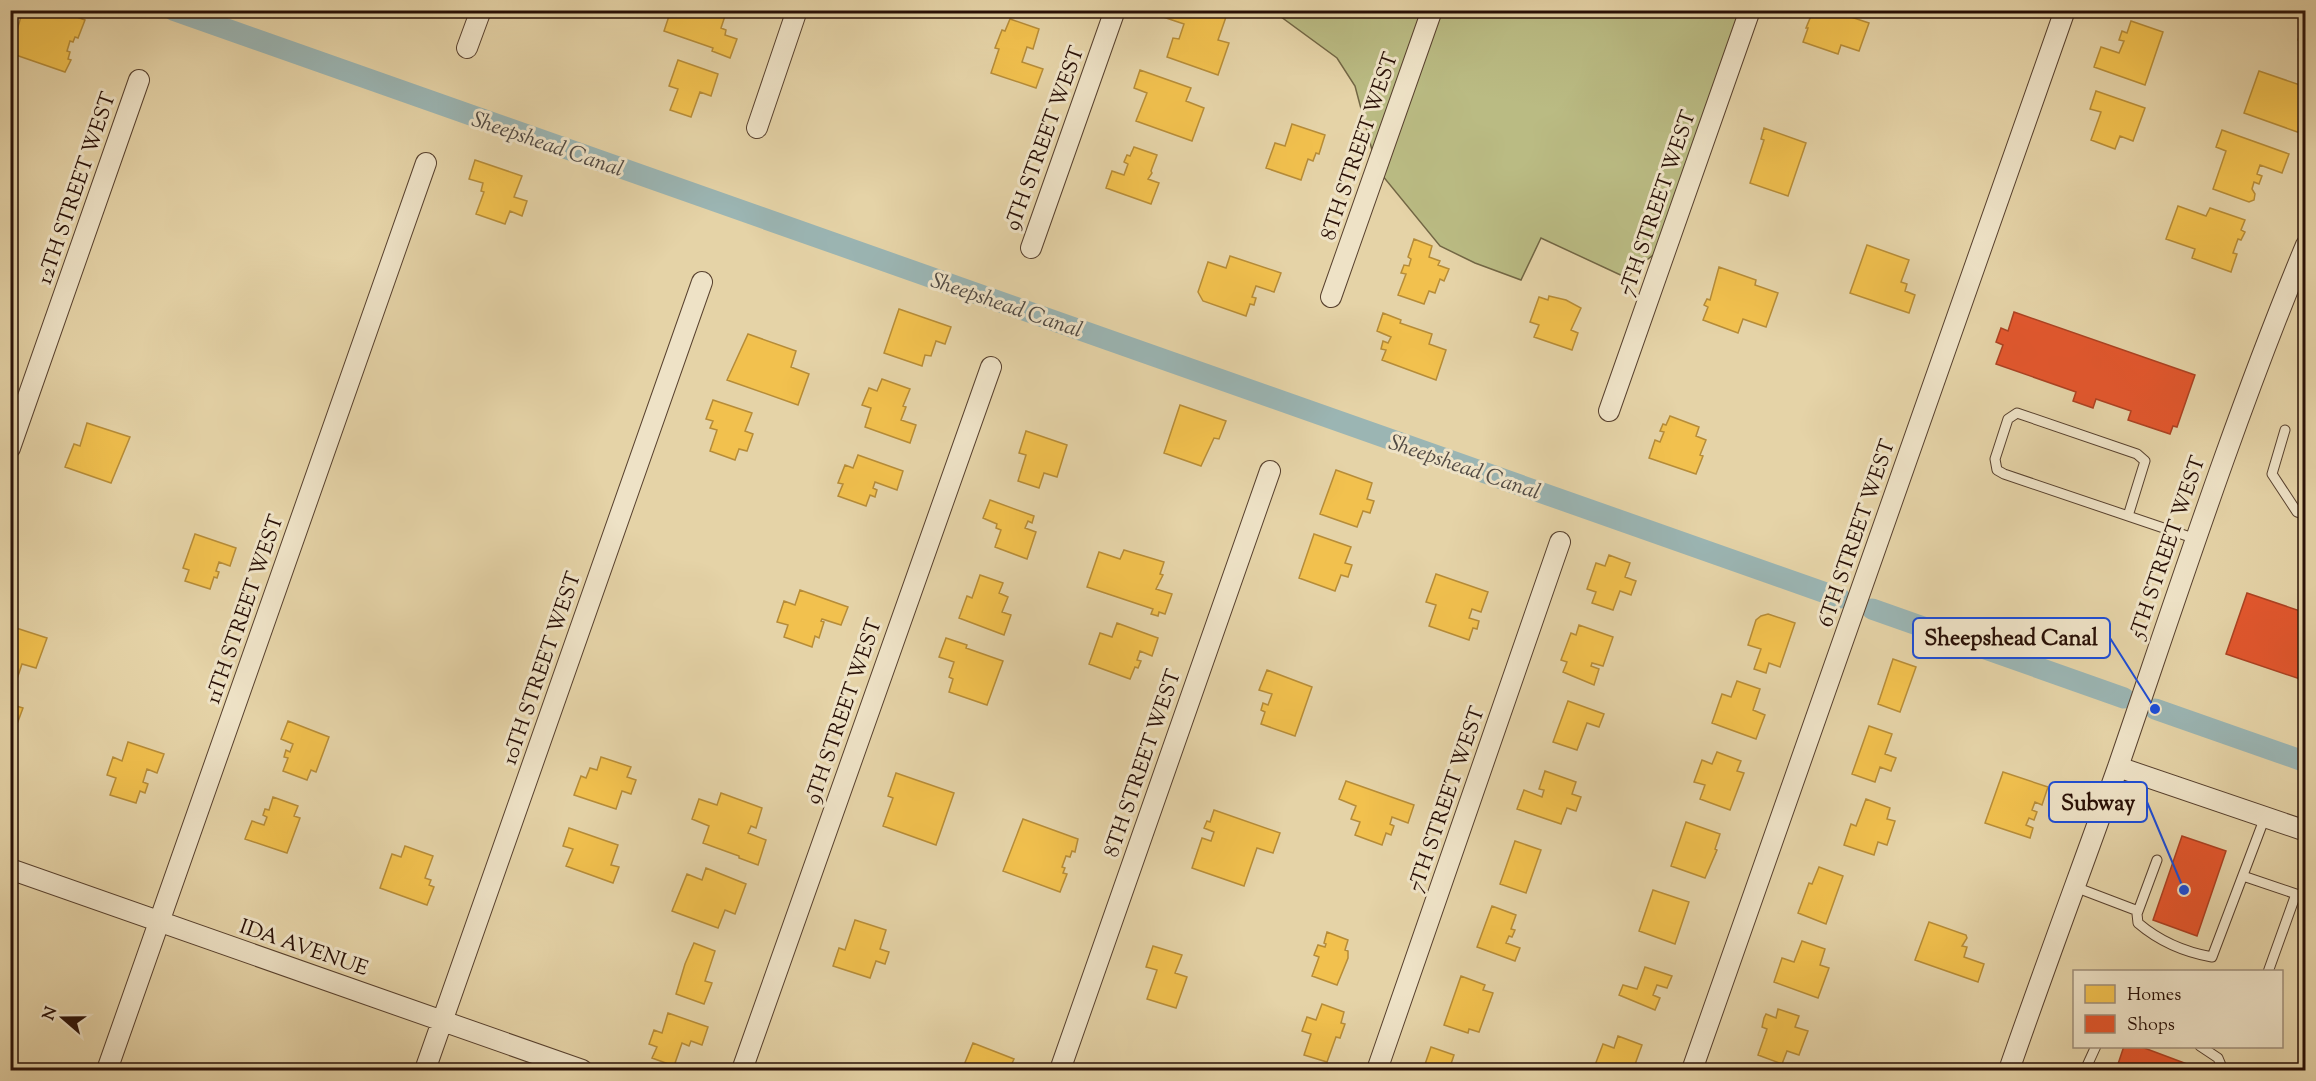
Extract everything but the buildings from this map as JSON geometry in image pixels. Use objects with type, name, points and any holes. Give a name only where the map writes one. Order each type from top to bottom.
[{"type":"street","points":[[467,48],[481,10]]},
{"type":"street","points":[[757,128],[797,10]]},
{"type":"street","name":"9TH STREET WEST","points":[[1031,248],[1115,10]]},
{"type":"street","name":"8TH STREET WEST","points":[[1331,297],[1432,10]]},
{"type":"street","name":"7TH STREET WEST","points":[[1609,411],[1750,10]]},
{"type":"street","name":"6TH STREET WEST","points":[[1692,1071],[2065,10]]},
{"type":"street","name":"12TH STREET WEST","points":[[10,448],[139,80]]},
{"type":"street","name":"11TH STREET WEST","points":[[107,1071],[426,163]]},
{"type":"street","name":"5TH STREET WEST","points":[[2009,1071],[2118,767],[2239,414],[2306,245]]},
{"type":"street","name":"10TH STREET WEST","points":[[425,1071],[702,282]]},
{"type":"street","name":"9TH STREET WEST","points":[[742,1071],[991,367]]},
{"type":"street","name":"8TH STREET WEST","points":[[1060,1071],[1270,471]]},
{"type":"street","name":"7TH STREET WEST","points":[[1377,1071],[1560,542]]},
{"type":"street","points":[[2118,767],[2306,831]]},
{"type":"street","name":"IDA AVENUE","points":[[10,869],[582,1071]]},
{"type":"lane","points":[[2128,516],[2145,460],[2137,454],[2017,413],[2008,419],[1995,459],[1997,470],[2004,474],[2128,516],[2196,539]]},
{"type":"lane","points":[[2285,430],[2272,474],[2297,512],[2306,515]]},
{"type":"lane","points":[[2157,860],[2138,912],[2138,923],[2155,938],[2196,954],[2212,957],[2265,817]]},
{"type":"lane","points":[[2242,876],[2296,894],[2269,970]]},
{"type":"lane","points":[[2075,887],[2138,912]]},
{"type":"lane","points":[[2085,1071],[2096,1048]]},
{"type":"lane","points":[[2202,1048],[2218,1058],[2223,1071]]},
{"type":"green space","points":[[1273,11],[1751,11],[1668,244],[1636,268],[1627,278],[1541,238],[1521,280],[1475,263],[1440,246],[1377,169],[1355,86],[1337,58]]},
{"type":"waterway","name":"Sheepshead Canal","points":[[173,10],[1840,598]]},
{"type":"waterway","name":"Sheepshead Canal","points":[[1872,609],[2124,698]]},
{"type":"waterway","name":"Sheepshead Canal","points":[[2155,709],[2306,762]]},
{"type":"place","name":"Sheepshead Canal","points":[[2155,709]]},
{"type":"place","name":"Subway","points":[[2184,890]]}]
